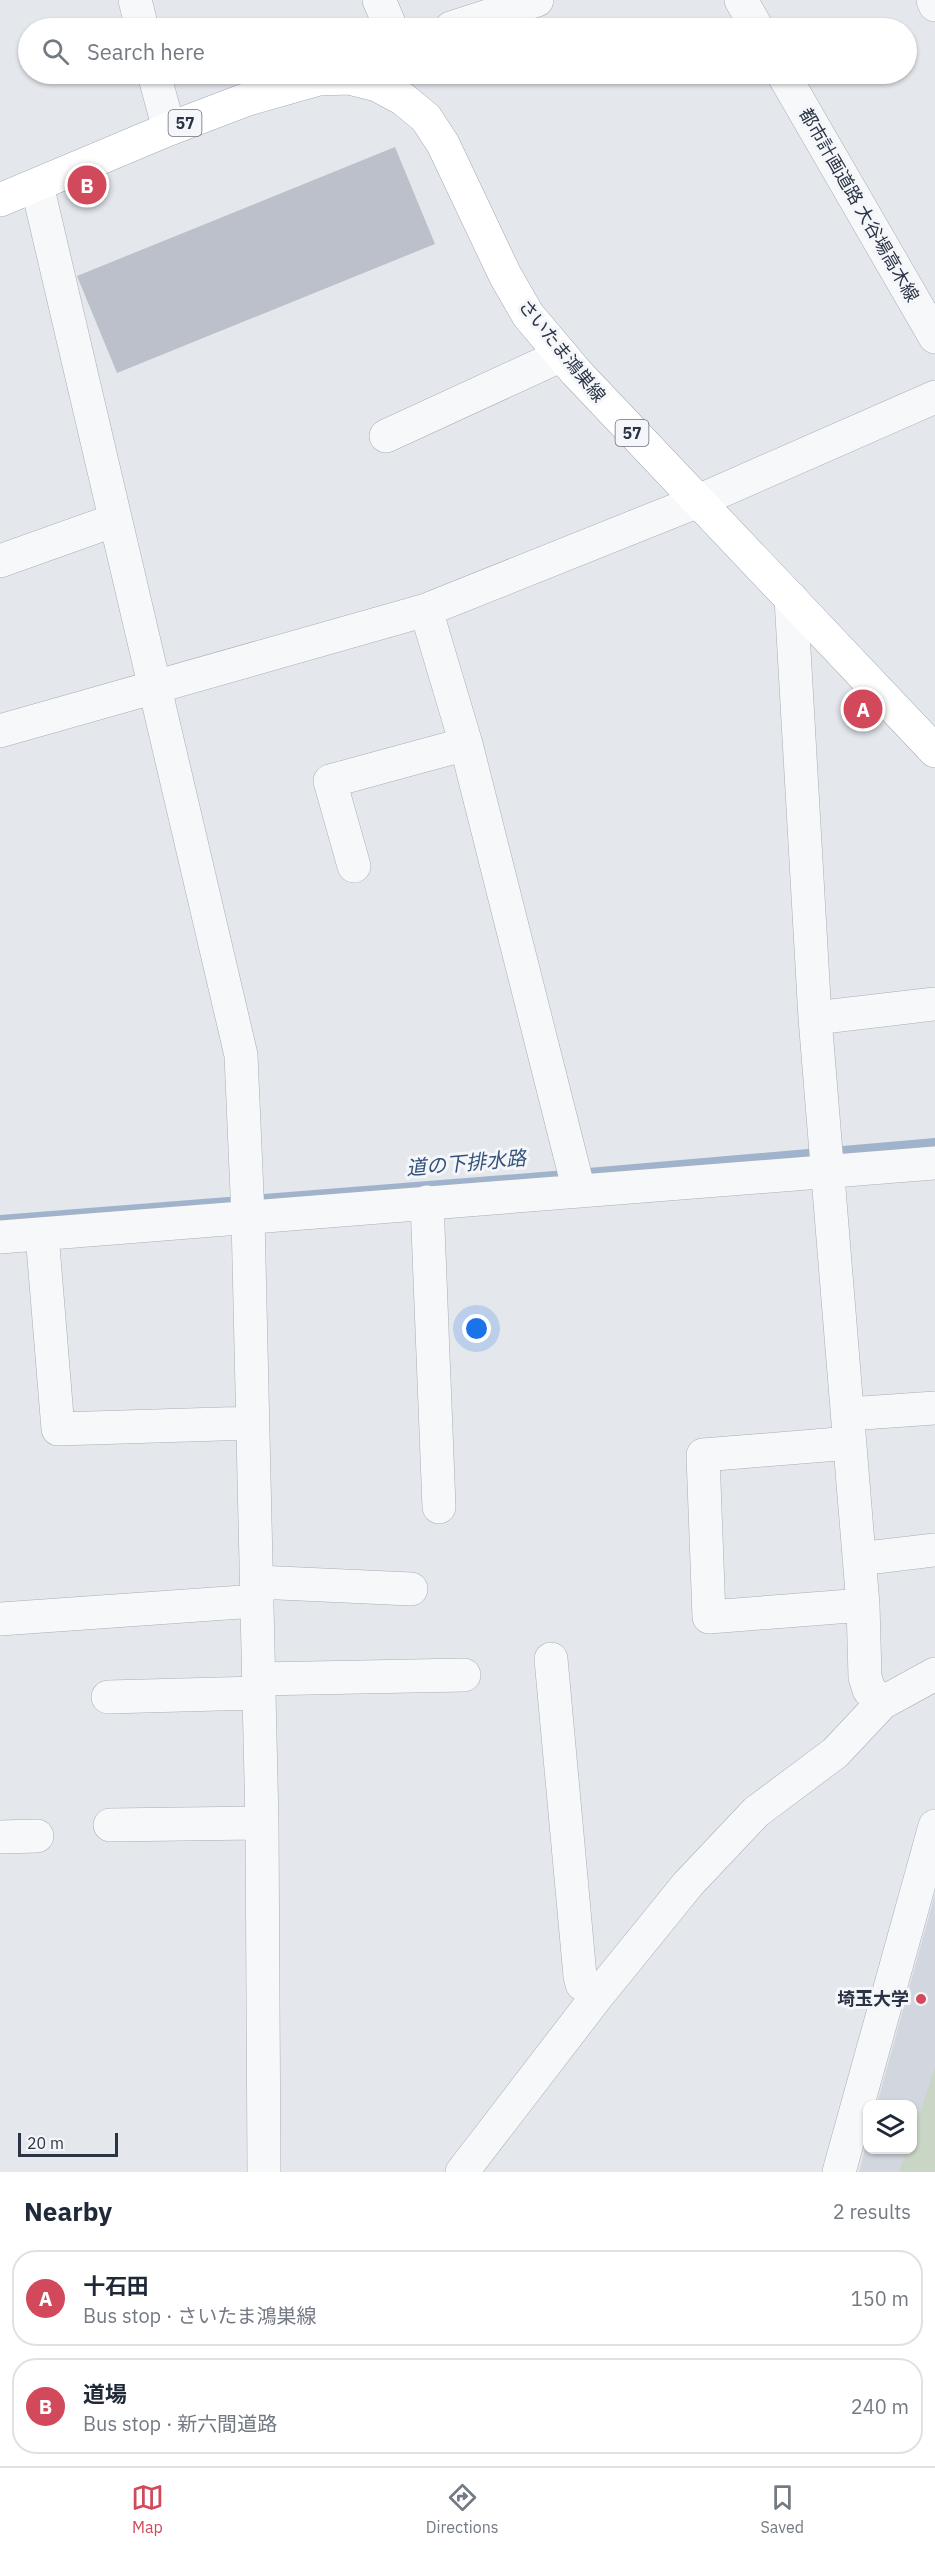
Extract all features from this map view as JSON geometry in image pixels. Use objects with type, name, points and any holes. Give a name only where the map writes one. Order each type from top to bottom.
[{"type":"main road","name":"57","points":[[0,200],[169,129],[245,100],[302,84]]},
{"type":"main road","name":"さいたま鴻巣線","points":[[386,84],[426,118],[443,144],[505,275],[528,315],[696,502],[791,598],[935,752]]},
{"type":"street","points":[[135,0],[140,18]]},
{"type":"street","points":[[380,0],[387,18]]},
{"type":"street","points":[[482,18],[537,0]]},
{"type":"street","points":[[741,0],[751,18]]},
{"type":"street","points":[[933,0],[935,5]]},
{"type":"street","points":[[157,84],[169,129]]},
{"type":"street","name":"都市計画道路 大谷場高木線","points":[[789,84],[935,337]]},
{"type":"street","points":[[37,185],[241,1054],[248,1217],[262,1822],[264,2172]]},
{"type":"street","points":[[387,436],[562,355]]},
{"type":"street","points":[[0,731],[426,610],[696,502],[935,397]]},
{"type":"street","points":[[0,561],[115,520]]},
{"type":"street","points":[[791,598],[815,1018],[863,1605],[865,1677],[869,1690],[882,1703]]},
{"type":"street","points":[[426,610],[466,744],[579,1191]]},
{"type":"street","points":[[354,866],[330,781],[466,744]]},
{"type":"street","points":[[815,1018],[935,1004]]},
{"type":"street","points":[[0,1237],[935,1163]]},
{"type":"street","points":[[427,1202],[440,1507]]},
{"type":"street","points":[[42,1234],[58,1429],[253,1423]]},
{"type":"street","points":[[863,1605],[709,1617],[702,1455],[849,1429],[935,1408]]},
{"type":"street","points":[[859,1559],[935,1550]]},
{"type":"street","points":[[0,1619],[257,1591],[411,1589]]},
{"type":"street","points":[[551,1659],[580,1976],[582,1984],[598,1995]]},
{"type":"street","points":[[462,2172],[598,1995],[688,1884],[756,1812],[835,1753],[882,1703],[935,1674]]},
{"type":"street","points":[[108,1697],[464,1675]]},
{"type":"street","points":[[110,1825],[262,1822]]},
{"type":"street","points":[[839,2172],[935,1826]]},
{"type":"street","points":[[0,1837],[37,1836]]},
{"type":"shaded area","name":"埼玉大学","points":[[935,1894],[935,2172],[859,2172],[864,2154],[917,2154],[917,2100],[878,2100]]},
{"type":"green space","points":[[935,2068],[935,2172],[899,2172],[906,2154],[917,2154],[917,2121]]},
{"type":"building","points":[[395,147],[435,244],[117,373],[77,276]]},
{"type":"waterway","name":"道の下排水路","points":[[0,1220],[935,1143]]},
{"type":"place","name":"道場","points":[[87,185]]},
{"type":"place","name":"十石田","points":[[863,709]]},
{"type":"place","name":"埼玉大学","points":[[921,1999]]}]
